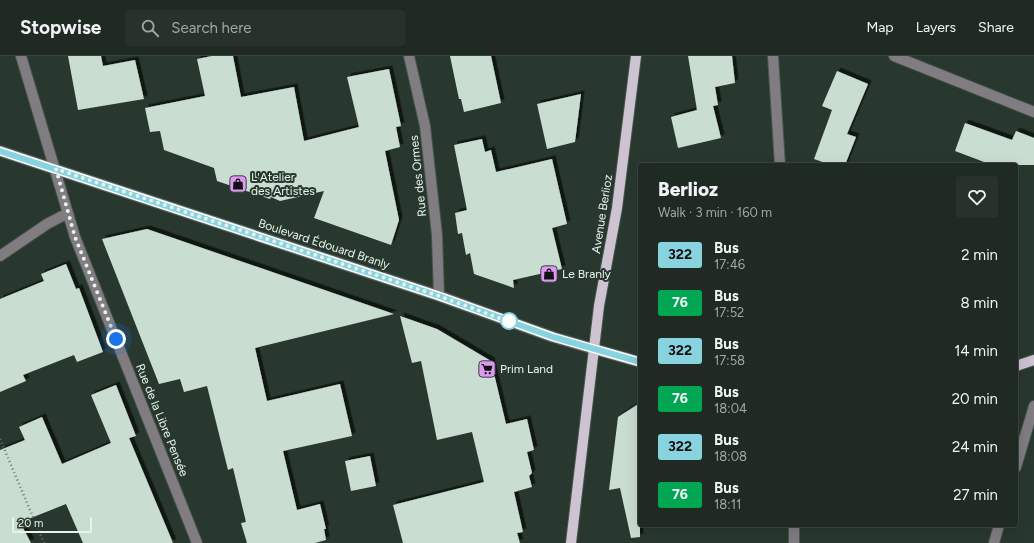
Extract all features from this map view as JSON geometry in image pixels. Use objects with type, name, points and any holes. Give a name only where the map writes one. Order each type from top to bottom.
[{"type":"main road","name":"Avenue Berlioz","points":[[570,543],[599,306],[617,208],[636,56]]},
{"type":"main road","name":"Boulevard Édouard Branly","points":[[594,349],[638,361]]},
{"type":"main road","points":[[1018,365],[1034,360]]},
{"type":"street","name":"Rue de la Libre Pensée","points":[[21,56],[56,169],[75,237],[197,543]]},
{"type":"street","name":"Rue des Ormes","points":[[409,56],[425,126],[437,235],[439,296]]},
{"type":"street","points":[[773,56],[780,163]]},
{"type":"street","points":[[894,56],[1034,112]]},
{"type":"street","name":"Boulevard Édouard Branly","points":[[0,151],[439,296],[553,337],[594,349]]},
{"type":"street","points":[[0,256],[47,224],[68,213]]},
{"type":"street","points":[[1018,460],[1034,406]]},
{"type":"street","points":[[794,527],[794,543]]},
{"type":"street","points":[[994,543],[998,527]]},
{"type":"path","points":[[0,439],[44,543]]},
{"type":"building","points":[[68,56],[101,56],[103,66],[135,60],[144,99],[78,110]]},
{"type":"building","points":[[212,56],[233,56],[241,97],[294,87],[304,141],[359,127],[347,77],[389,69],[401,126],[396,127],[400,147],[385,151],[399,220],[391,245],[314,218],[324,191],[280,201],[271,197],[270,199],[217,181],[214,168],[164,150],[160,131],[150,132],[145,108],[205,96],[197,59]]},
{"type":"building","points":[[450,56],[491,56],[501,103],[464,112],[461,99],[459,99]]},
{"type":"building","points":[[688,56],[732,56],[735,83],[715,87],[718,105],[713,106],[721,138],[678,148],[671,117],[697,110]]},
{"type":"building","points":[[837,71],[868,84],[847,134],[856,137],[846,163],[825,163],[814,159],[832,110],[822,106]]},
{"type":"building","points":[[581,94],[575,142],[547,149],[537,104]]},
{"type":"building","points":[[965,123],[1012,140],[1016,131],[1034,138],[1034,165],[1018,165],[1018,163],[987,163],[955,151]]},
{"type":"building","points":[[482,139],[485,152],[491,150],[496,172],[552,159],[567,224],[552,228],[562,269],[513,280],[514,288],[474,274],[470,253],[466,255],[462,233],[458,234],[455,213],[467,210],[454,145]]},
{"type":"building","points":[[147,229],[394,314],[255,348],[267,401],[340,384],[352,436],[283,451],[297,510],[320,504],[326,529],[324,529],[326,540],[315,543],[247,543],[241,523],[246,522],[233,468],[228,470],[207,386],[184,392],[180,379],[159,384],[102,239]]},
{"type":"building","points":[[66,264],[76,289],[79,288],[103,352],[77,362],[74,355],[23,375],[26,381],[0,392],[0,299],[44,281],[41,274]]},
{"type":"building","points":[[400,316],[437,329],[491,361],[506,424],[527,419],[534,450],[527,452],[532,473],[529,476],[532,487],[514,492],[523,532],[517,533],[520,543],[403,543],[393,505],[484,482],[472,432],[437,440],[421,361],[412,363]]},
{"type":"building","points":[[116,385],[136,436],[129,438],[173,543],[83,543],[66,504],[26,520],[28,524],[22,526],[31,543],[0,543],[0,450],[25,440],[19,427],[42,417],[62,464],[111,443],[91,395]]},
{"type":"building","points":[[638,404],[638,527],[640,527],[640,537],[631,538],[620,488],[609,490],[618,417]]},
{"type":"building","points":[[370,456],[376,486],[351,491],[345,461]]},
{"type":"bus line","name":"322","points":[[0,151],[439,296],[553,337],[638,361]]},
{"type":"place","name":"L'Atelier des Artistes","points":[[238,184]]},
{"type":"place","name":"Le Branly","points":[[549,274]]},
{"type":"place","name":"Prim Land","points":[[487,369]]},
{"type":"route","points":[[116,339],[75,237],[56,169],[439,296],[510,322],[509,321]]}]
